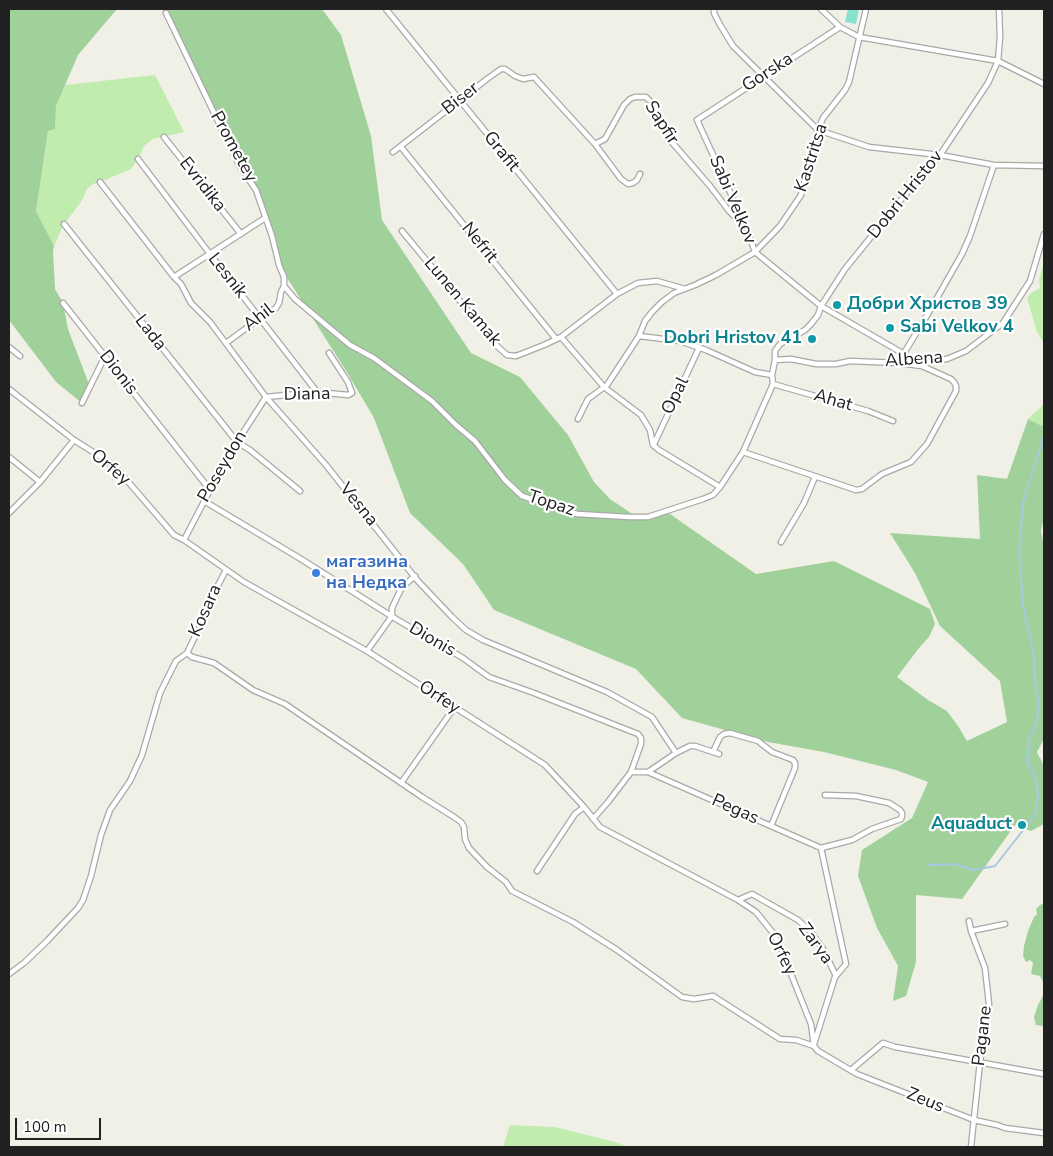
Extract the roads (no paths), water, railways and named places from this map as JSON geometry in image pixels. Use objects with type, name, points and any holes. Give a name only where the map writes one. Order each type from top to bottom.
[{"type":"street","name":"Grafit","points":[[386,9],[617,294]]},
{"type":"street","points":[[714,9],[719,24],[733,46],[818,130],[869,147],[940,155],[994,165],[1044,166]]},
{"type":"street","points":[[821,9],[840,27],[860,36],[998,61],[1044,84]]},
{"type":"street","name":"Kastritsa","points":[[578,419],[588,399],[607,385],[639,336],[645,321],[662,302],[674,293],[716,274],[755,252],[780,226],[801,195],[818,130],[823,118],[846,90],[866,9]]},
{"type":"street","name":"Dobri Hristov","points":[[775,360],[775,351],[780,344],[805,330],[818,315],[821,306],[845,269],[940,155],[988,83],[998,61],[1000,37],[999,9]]},
{"type":"street","name":"Prometey","points":[[166,13],[239,165],[256,190],[284,277],[284,286]]},
{"type":"street","name":"Gorska","points":[[697,120],[840,27]]},
{"type":"street","name":"Biser","points":[[394,152],[501,69],[505,69],[523,79],[534,77],[595,144]]},
{"type":"street","name":"Sapfir","points":[[595,144],[605,138],[624,105],[630,99],[646,97],[654,105],[670,140],[710,186],[728,211],[746,227]]},
{"type":"street","name":"Sabi Velkov","points":[[697,120],[746,227],[755,252],[821,306],[904,354]]},
{"type":"street","name":"Evridika","points":[[164,137],[241,234]]},
{"type":"street","points":[[595,144],[621,179],[628,184],[637,180],[640,174]]},
{"type":"street","name":"Nefrit","points":[[401,147],[559,338],[604,387],[641,415],[650,430],[653,445]]},
{"type":"street","name":"Lesnik","points":[[138,159],[318,392]]},
{"type":"street","points":[[743,452],[856,490],[862,489],[882,474],[911,462],[927,444],[956,391],[956,386],[950,379],[922,366],[898,363],[962,254],[994,165]]},
{"type":"street","name":"Vesna","points":[[100,182],[181,284],[191,303],[210,322],[266,397],[326,465],[415,576],[452,618],[474,636],[607,692],[652,717],[676,753]]},
{"type":"street","points":[[174,277],[266,218]]},
{"type":"street","name":"Lada","points":[[64,224],[237,442],[250,450],[300,491]]},
{"type":"street","name":"Lunen Kamak","points":[[402,231],[498,347],[507,355],[516,356],[559,338]]},
{"type":"street","name":"Albena","points":[[775,360],[791,359],[816,364],[836,364],[850,361],[898,363],[948,359],[966,351],[1003,323],[1030,280],[1044,234]]},
{"type":"street","points":[[559,338],[617,294],[638,283],[656,281],[686,289]]},
{"type":"street","name":"Ahil","points":[[226,343],[276,308],[284,286]]},
{"type":"street","name":"Topaz","points":[[284,286],[295,299],[350,344],[374,358],[432,401],[475,441],[505,480],[522,496],[577,514],[643,517],[713,495],[743,452],[773,384]]},
{"type":"street","name":"Dionis","points":[[63,303],[210,490]]},
{"type":"street","points":[[639,336],[680,342],[700,348],[755,372],[772,375]]},
{"type":"street","points":[[9,347],[20,356]]},
{"type":"street","name":"Opal","points":[[653,445],[700,348]]},
{"type":"street","name":"Diana","points":[[266,397],[318,392],[348,395],[352,393],[348,382],[329,353]]},
{"type":"street","points":[[82,403],[105,356]]},
{"type":"street","points":[[773,384],[772,375],[775,360]]},
{"type":"street","name":"Ahat","points":[[773,384],[868,411],[893,421]]},
{"type":"street","name":"Orfey","points":[[9,389],[74,440],[118,470],[174,535],[244,582],[367,651],[545,765],[600,827],[738,900],[756,912],[773,933],[781,950],[811,1024],[814,1046]]},
{"type":"street","name":"Poseydon","points":[[184,540],[237,442],[266,397]]},
{"type":"street","points":[[9,513],[40,482],[74,440]]},
{"type":"street","points":[[653,445],[720,487]]},
{"type":"street","points":[[9,457],[40,482]]},
{"type":"street","points":[[781,542],[804,503],[815,477]]},
{"type":"street","name":"Dionis","points":[[204,501],[463,658],[489,677],[638,734],[641,738],[641,744],[631,772]]},
{"type":"street","name":"Kosara","points":[[9,974],[24,963],[47,940],[78,908],[83,900],[110,810],[130,781],[142,755],[160,693],[176,661],[187,653],[226,570]]},
{"type":"street","points":[[367,651],[392,616],[392,608],[402,587],[415,576]]},
{"type":"street","name":"Zeus","points":[[187,653],[192,657],[214,663],[253,690],[285,704],[461,822],[469,848],[487,867],[506,882],[512,890],[573,922],[617,950],[682,997],[694,999],[713,996],[780,1039],[796,1040],[814,1046],[857,1074],[974,1120],[1005,1128],[1044,1132]]},
{"type":"street","points":[[401,783],[454,708]]},
{"type":"street","points":[[712,752],[720,737],[730,733],[758,741],[772,752],[795,762],[795,768],[771,826]]},
{"type":"street","points":[[593,819],[631,772],[648,772],[690,746],[696,746],[719,754]]},
{"type":"street","name":"Pegas","points":[[648,772],[821,848]]},
{"type":"street","points":[[821,848],[852,840],[872,829],[898,820],[902,816],[900,810],[889,803],[856,796],[825,795]]},
{"type":"street","points":[[537,871],[575,814],[584,807]]},
{"type":"street","name":"Zarya","points":[[814,1046],[836,976],[846,964],[821,848]]},
{"type":"street","name":"Zarya","points":[[738,900],[752,894],[798,920],[811,932],[823,949],[836,976]]},
{"type":"street","name":"Pagane","points":[[969,921],[985,968],[989,1004],[980,1062],[971,1147]]},
{"type":"street","points":[[971,931],[1005,924]]},
{"type":"street","points":[[851,1070],[883,1043],[895,1047],[1044,1074]]},
{"type":"waterway","points":[[928,865],[954,864],[974,870],[995,866],[1035,815],[1038,795],[1036,780],[1027,760],[1029,740],[1037,721],[1039,704],[1035,683],[1034,655],[1023,606],[1019,553],[1023,503],[1044,436]]},
{"type":"place","name":"Добри Христов 39","points":[[837,305]]},
{"type":"place","name":"Sabi Velkov 4","points":[[890,328]]},
{"type":"place","name":"Dobri Hristov 41","points":[[812,339]]},
{"type":"place","name":"магазина на Недка","points":[[316,573]]},
{"type":"place","name":"Aquaduct","points":[[1022,825]]}]
